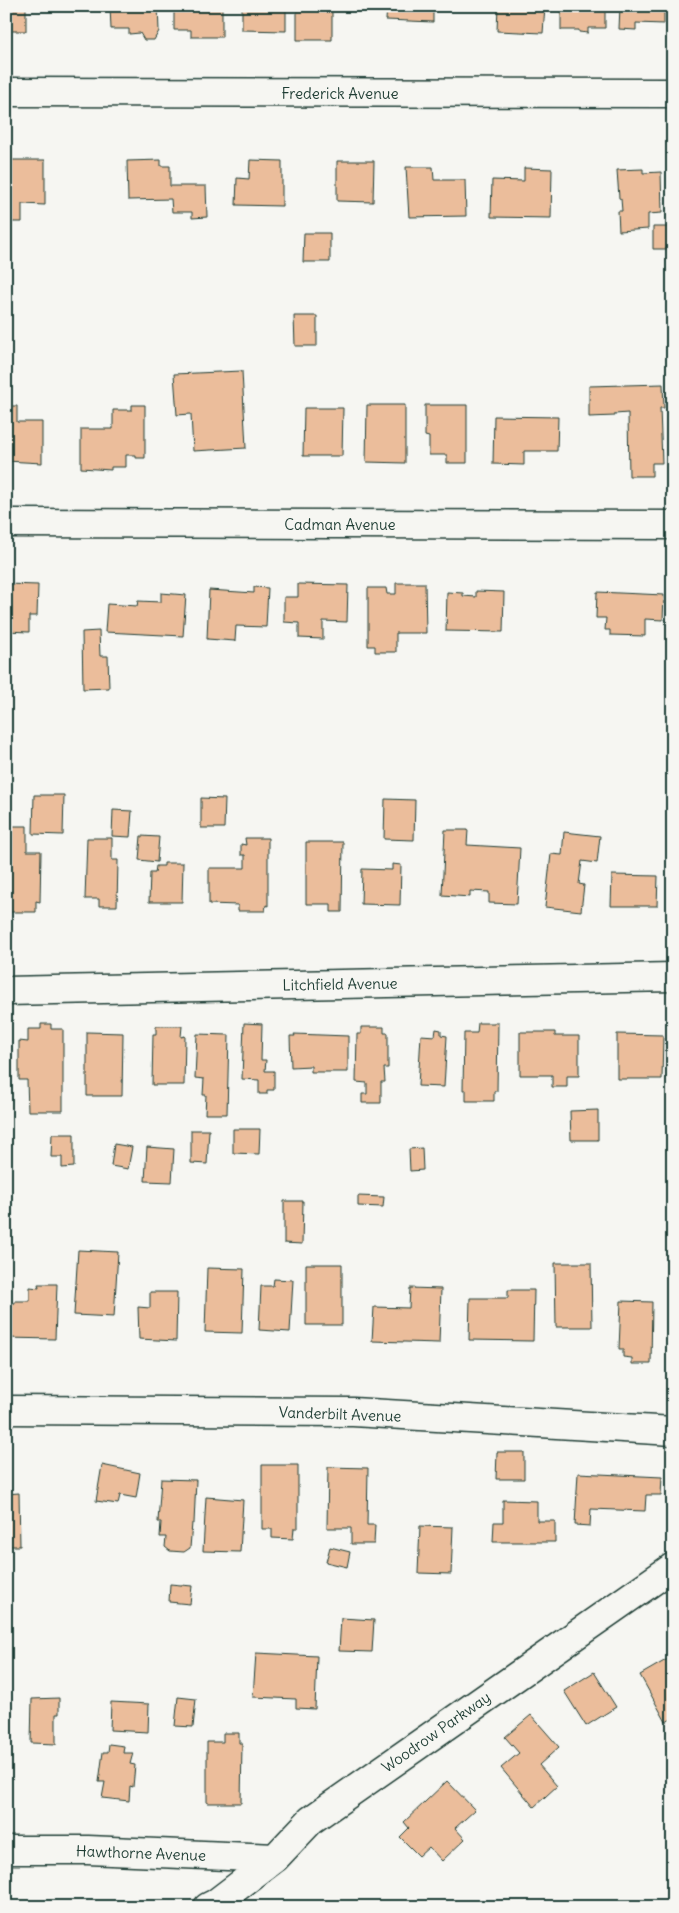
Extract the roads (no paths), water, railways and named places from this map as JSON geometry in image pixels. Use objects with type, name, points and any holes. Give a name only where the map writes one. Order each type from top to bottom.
[{"type":"street","name":"Frederick Avenue","points":[[6,92],[673,94]]},
{"type":"street","name":"Cadman Avenue","points":[[6,523],[673,525]]},
{"type":"street","name":"Litchfield Avenue","points":[[6,990],[673,977]]},
{"type":"street","name":"Vanderbilt Avenue","points":[[6,1410],[353,1412],[673,1431]]},
{"type":"street","name":"Woodrow Parkway","points":[[208,1907],[275,1858],[312,1820],[673,1567]]},
{"type":"street","name":"Hawthorne Avenue","points":[[6,1850],[88,1850],[275,1858]]}]
